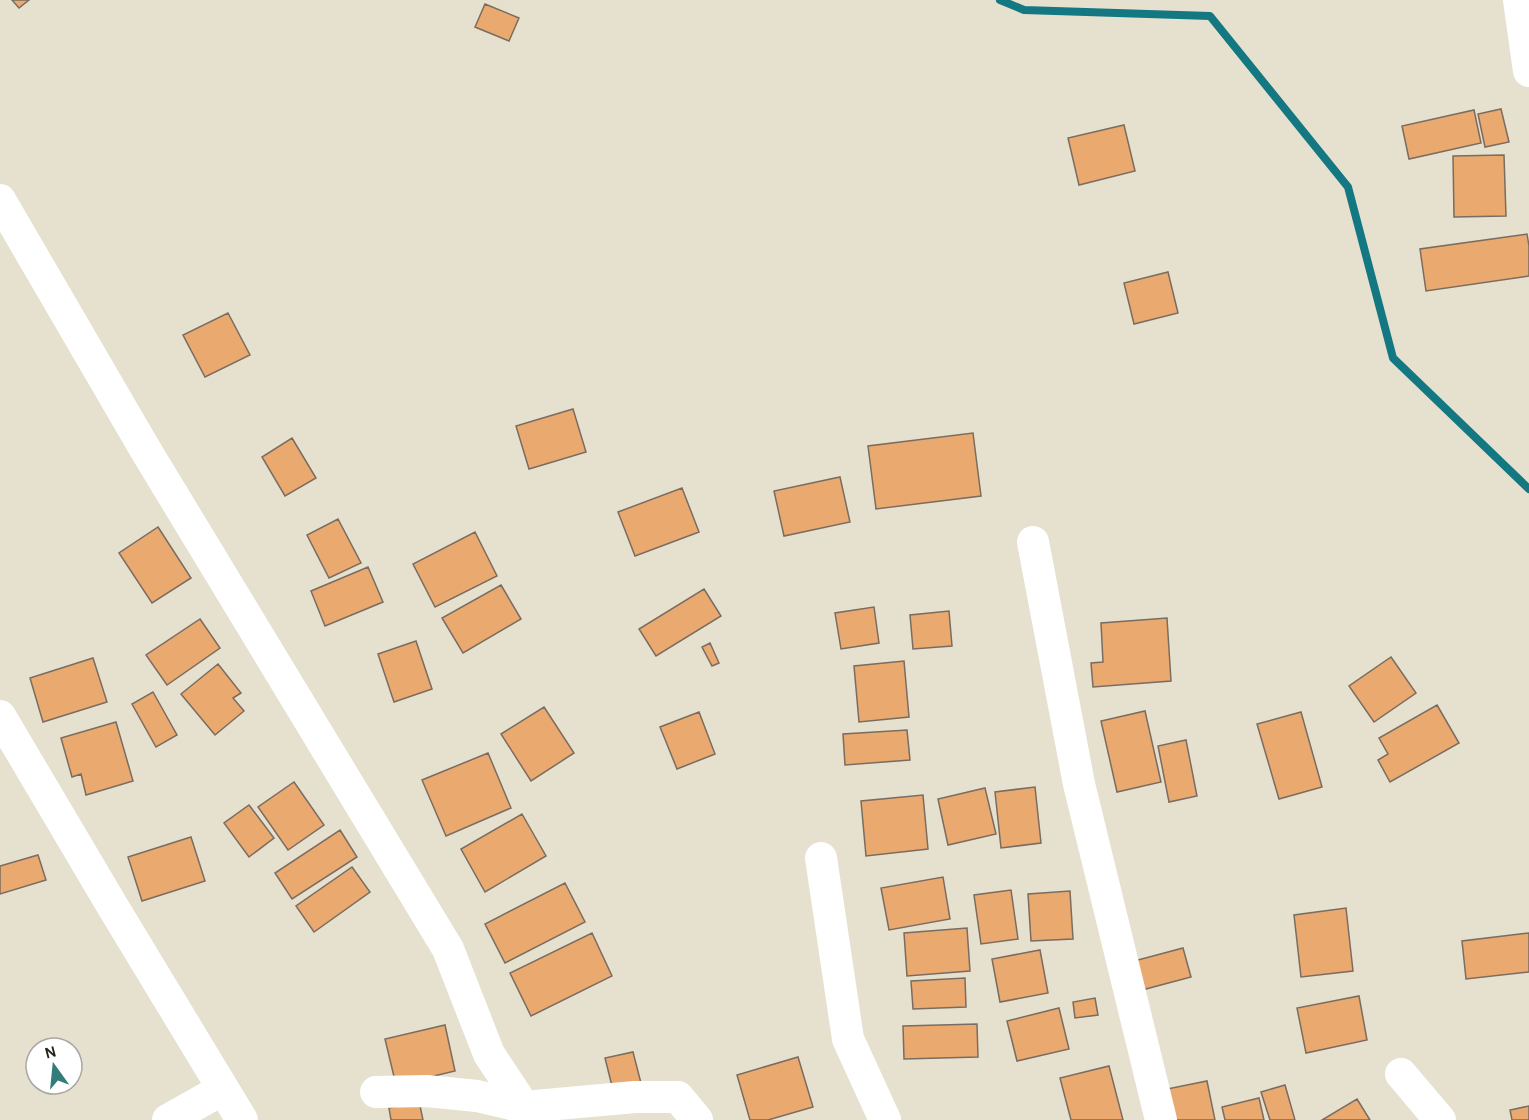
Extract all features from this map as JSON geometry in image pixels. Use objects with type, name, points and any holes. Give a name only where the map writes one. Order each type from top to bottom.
[{"type":"street","points":[[1519,0],[1529,70]]},
{"type":"street","points":[[0,200],[145,449],[448,949],[489,1054],[524,1114]]},
{"type":"street","points":[[1033,542],[1078,784],[1161,1120]]},
{"type":"street","points":[[0,716],[242,1120]]},
{"type":"street","points":[[821,858],[848,1039],[885,1120]]},
{"type":"street","points":[[1401,1074],[1440,1120]]},
{"type":"street","points":[[168,1120],[223,1089]]},
{"type":"street","points":[[376,1092],[427,1091],[477,1096],[524,1114],[635,1096],[678,1097],[697,1120]]},
{"type":"building","points":[[12,0],[29,0],[19,8]]},
{"type":"building","points":[[485,4],[519,18],[509,41],[475,27]]},
{"type":"building","points":[[1501,109],[1509,142],[1485,147],[1478,114]]},
{"type":"building","points":[[1474,110],[1481,143],[1409,159],[1402,126]]},
{"type":"building","points":[[1124,125],[1135,171],[1079,185],[1068,138]]},
{"type":"building","points":[[1504,155],[1506,216],[1454,217],[1453,156]]},
{"type":"building","points":[[1527,234],[1529,276],[1426,291],[1420,249]]},
{"type":"building","points":[[1168,272],[1178,313],[1134,324],[1124,283]]},
{"type":"building","points":[[228,313],[250,355],[205,377],[183,335]]},
{"type":"building","points":[[573,409],[586,452],[529,469],[516,426]]},
{"type":"building","points":[[973,433],[981,496],[876,509],[868,446]]},
{"type":"building","points":[[292,438],[316,478],[285,496],[262,457]]},
{"type":"building","points":[[840,477],[850,522],[784,536],[774,491]]},
{"type":"building","points":[[682,488],[699,532],[635,556],[618,512]]},
{"type":"building","points":[[338,519],[361,563],[329,578],[307,535]]},
{"type":"building","points":[[158,527],[191,578],[152,603],[119,553]]},
{"type":"building","points":[[475,532],[497,576],[435,607],[413,564]]},
{"type":"building","points":[[368,567],[383,602],[325,626],[311,591]]},
{"type":"building","points":[[501,585],[521,619],[463,653],[442,618]]},
{"type":"building","points":[[704,589],[721,616],[656,656],[639,629]]},
{"type":"building","points":[[874,607],[879,643],[841,649],[835,613]]},
{"type":"building","points":[[949,611],[952,646],[913,649],[910,615]]},
{"type":"building","points":[[1167,618],[1171,681],[1093,687],[1091,663],[1103,662],[1101,623]]},
{"type":"building","points":[[200,619],[220,648],[167,685],[146,655]]},
{"type":"building","points":[[416,641],[432,689],[394,702],[378,654]]},
{"type":"building","points":[[710,643],[719,663],[712,666],[702,647]]},
{"type":"building","points":[[1391,657],[1416,693],[1374,722],[1349,686]]},
{"type":"building","points":[[93,658],[107,702],[43,722],[30,678]]},
{"type":"building","points":[[904,661],[909,717],[859,722],[854,666]]},
{"type":"building","points":[[218,664],[241,693],[233,698],[244,711],[215,735],[181,694]]},
{"type":"building","points":[[153,692],[177,735],[156,747],[132,704]]},
{"type":"building","points":[[1437,705],[1459,743],[1390,782],[1378,760],[1388,754],[1379,738]]},
{"type":"building","points":[[544,707],[574,753],[531,781],[501,734]]},
{"type":"building","points":[[1145,711],[1161,782],[1117,792],[1101,721]]},
{"type":"building","points":[[699,712],[715,754],[677,769],[660,727]]},
{"type":"building","points":[[1301,712],[1322,787],[1279,799],[1257,724]]},
{"type":"building","points":[[116,722],[133,781],[86,795],[81,774],[72,777],[61,738]]},
{"type":"building","points":[[907,730],[910,760],[845,765],[843,734]]},
{"type":"building","points":[[1186,740],[1197,796],[1169,802],[1158,746]]},
{"type":"building","points":[[488,753],[511,808],[446,836],[422,780]]},
{"type":"building","points":[[294,782],[324,825],[288,850],[258,807]]},
{"type":"building","points":[[1035,787],[1041,843],[1001,848],[995,792]]},
{"type":"building","points":[[985,788],[996,834],[948,845],[938,799]]},
{"type":"building","points":[[923,795],[928,849],[866,856],[861,801]]},
{"type":"building","points":[[249,805],[274,838],[249,857],[224,823]]},
{"type":"building","points":[[522,814],[546,856],[485,892],[461,849]]},
{"type":"building","points":[[340,830],[357,857],[292,899],[275,873]]},
{"type":"building","points":[[191,837],[205,881],[142,901],[128,857]]},
{"type":"building","points":[[38,855],[46,880],[0,894],[0,866]]},
{"type":"building","points":[[352,867],[370,892],[314,932],[296,906]]},
{"type":"building","points":[[943,877],[950,919],[889,930],[881,888]]},
{"type":"building","points":[[565,883],[585,922],[505,963],[485,924]]},
{"type":"building","points":[[1011,890],[1018,939],[981,944],[974,895]]},
{"type":"building","points":[[1070,891],[1073,939],[1031,941],[1028,894]]},
{"type":"building","points":[[1346,908],[1353,971],[1301,977],[1294,915]]},
{"type":"building","points":[[967,928],[970,971],[907,976],[904,933]]},
{"type":"building","points":[[592,933],[612,976],[531,1016],[510,973]]},
{"type":"building","points":[[1529,933],[1529,972],[1466,979],[1462,941]]},
{"type":"building","points":[[1183,948],[1191,977],[1142,990],[1134,961]]},
{"type":"building","points":[[1040,950],[1048,993],[1000,1002],[992,959]]},
{"type":"building","points":[[965,978],[966,1007],[913,1009],[911,981]]},
{"type":"building","points":[[1359,996],[1367,1040],[1306,1053],[1297,1008]]},
{"type":"building","points":[[1095,998],[1098,1015],[1075,1018],[1073,1002]]},
{"type":"building","points":[[1059,1008],[1069,1049],[1017,1061],[1007,1021]]},
{"type":"building","points":[[977,1024],[978,1057],[904,1059],[903,1026]]},
{"type":"building","points":[[445,1025],[455,1071],[396,1085],[385,1039]]},
{"type":"building","points":[[633,1052],[642,1087],[614,1094],[605,1058]]},
{"type":"building","points":[[798,1057],[813,1107],[768,1120],[750,1120],[737,1075]]},
{"type":"building","points":[[1109,1066],[1123,1120],[1071,1120],[1060,1078]]},
{"type":"building","points":[[1207,1081],[1215,1120],[1173,1120],[1167,1089]]},
{"type":"building","points":[[1285,1085],[1295,1120],[1270,1120],[1261,1092]]},
{"type":"building","points":[[1259,1098],[1264,1120],[1225,1120],[1222,1107]]},
{"type":"building","points":[[1357,1099],[1370,1120],[1322,1120]]},
{"type":"building","points":[[419,1101],[423,1120],[391,1120],[389,1108]]},
{"type":"building","points":[[1529,1106],[1529,1120],[1512,1120],[1510,1110]]},
{"type":"waterway","points":[[1000,0],[1024,10],[1210,16],[1348,187],[1393,358],[1529,489]]}]
